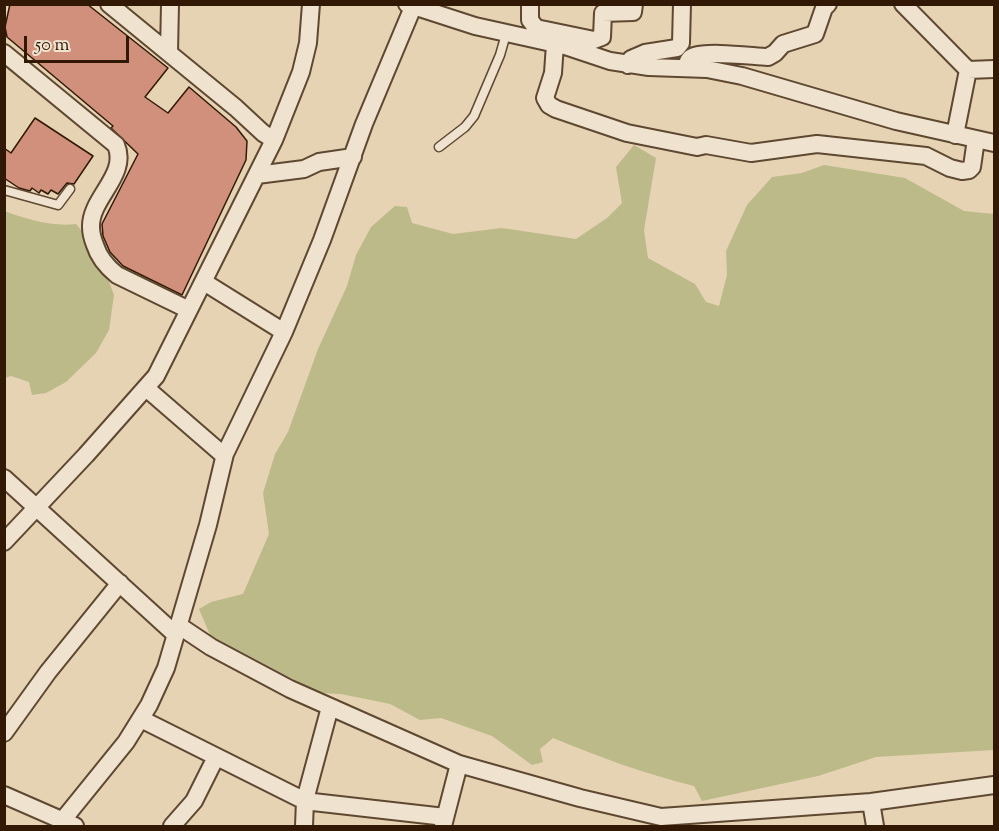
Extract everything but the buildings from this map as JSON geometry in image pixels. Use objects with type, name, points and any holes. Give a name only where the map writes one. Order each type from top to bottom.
[{"type":"street","points":[[109,4],[274,140]]},
{"type":"street","points":[[169,53],[170,4]]},
{"type":"street","points":[[4,542],[156,376],[274,140],[301,72],[308,43],[311,4]]},
{"type":"street","points":[[531,4],[530,20],[536,28],[594,40],[602,37],[603,13],[633,12],[633,4]]},
{"type":"street","points":[[628,65],[631,59],[645,53],[677,48],[681,43],[682,4]]},
{"type":"street","points":[[686,68],[687,61],[693,56],[768,57],[783,44],[815,34],[824,8],[828,4]]},
{"type":"street","points":[[903,4],[968,70],[994,69]]},
{"type":"street","points":[[5,796],[68,824],[141,719],[166,668],[208,525],[225,454],[284,332],[322,240],[410,6],[506,34],[555,44],[628,65],[686,68],[742,76],[896,121],[994,143]]},
{"type":"street","points":[[555,44],[553,73],[545,98],[549,105],[556,110],[627,133],[697,147],[706,145],[751,153],[817,144],[839,146],[926,156],[950,168],[962,171],[972,167],[976,139]]},
{"type":"street","points":[[4,53],[116,145],[120,154],[118,165],[94,211],[91,226],[100,257],[117,275],[189,310]]},
{"type":"street","points":[[955,135],[968,70]]},
{"type":"street","points":[[257,175],[304,169],[319,162],[353,157]]},
{"type":"street","points":[[204,282],[284,332]]},
{"type":"street","points":[[147,388],[221,453],[225,454]]},
{"type":"street","points":[[4,478],[120,583],[176,629],[290,689],[459,764],[660,822],[872,802],[994,785]]},
{"type":"street","points":[[4,733],[48,672],[120,583]]},
{"type":"street","points":[[304,826],[305,800],[330,707]]},
{"type":"street","points":[[141,719],[305,800],[444,822],[459,764]]},
{"type":"street","points":[[172,826],[194,801],[216,757]]},
{"type":"street","points":[[872,802],[875,826]]},
{"type":"lane","points":[[439,147],[465,127],[474,116],[500,55],[506,34]]},
{"type":"lane","points":[[4,190],[58,205],[70,189]]},
{"type":"shaded area","points":[[634,145],[656,158],[644,230],[648,258],[695,284],[706,302],[719,306],[727,275],[726,251],[747,205],[772,177],[802,173],[824,165],[905,178],[964,211],[994,214],[994,750],[876,757],[818,776],[702,801],[694,786],[622,765],[553,738],[540,749],[543,762],[532,765],[492,736],[441,718],[420,720],[390,704],[341,694],[319,693],[210,635],[199,609],[211,602],[243,594],[269,534],[263,493],[275,454],[288,432],[318,349],[347,286],[356,255],[371,227],[395,206],[407,207],[412,223],[453,234],[502,228],[576,239],[607,218],[622,203],[616,167]]},
{"type":"shaded area","points":[[4,211],[49,223],[76,224],[85,235],[92,260],[108,279],[114,295],[109,330],[96,353],[66,382],[46,393],[32,395],[29,382],[11,376],[5,378]]}]
